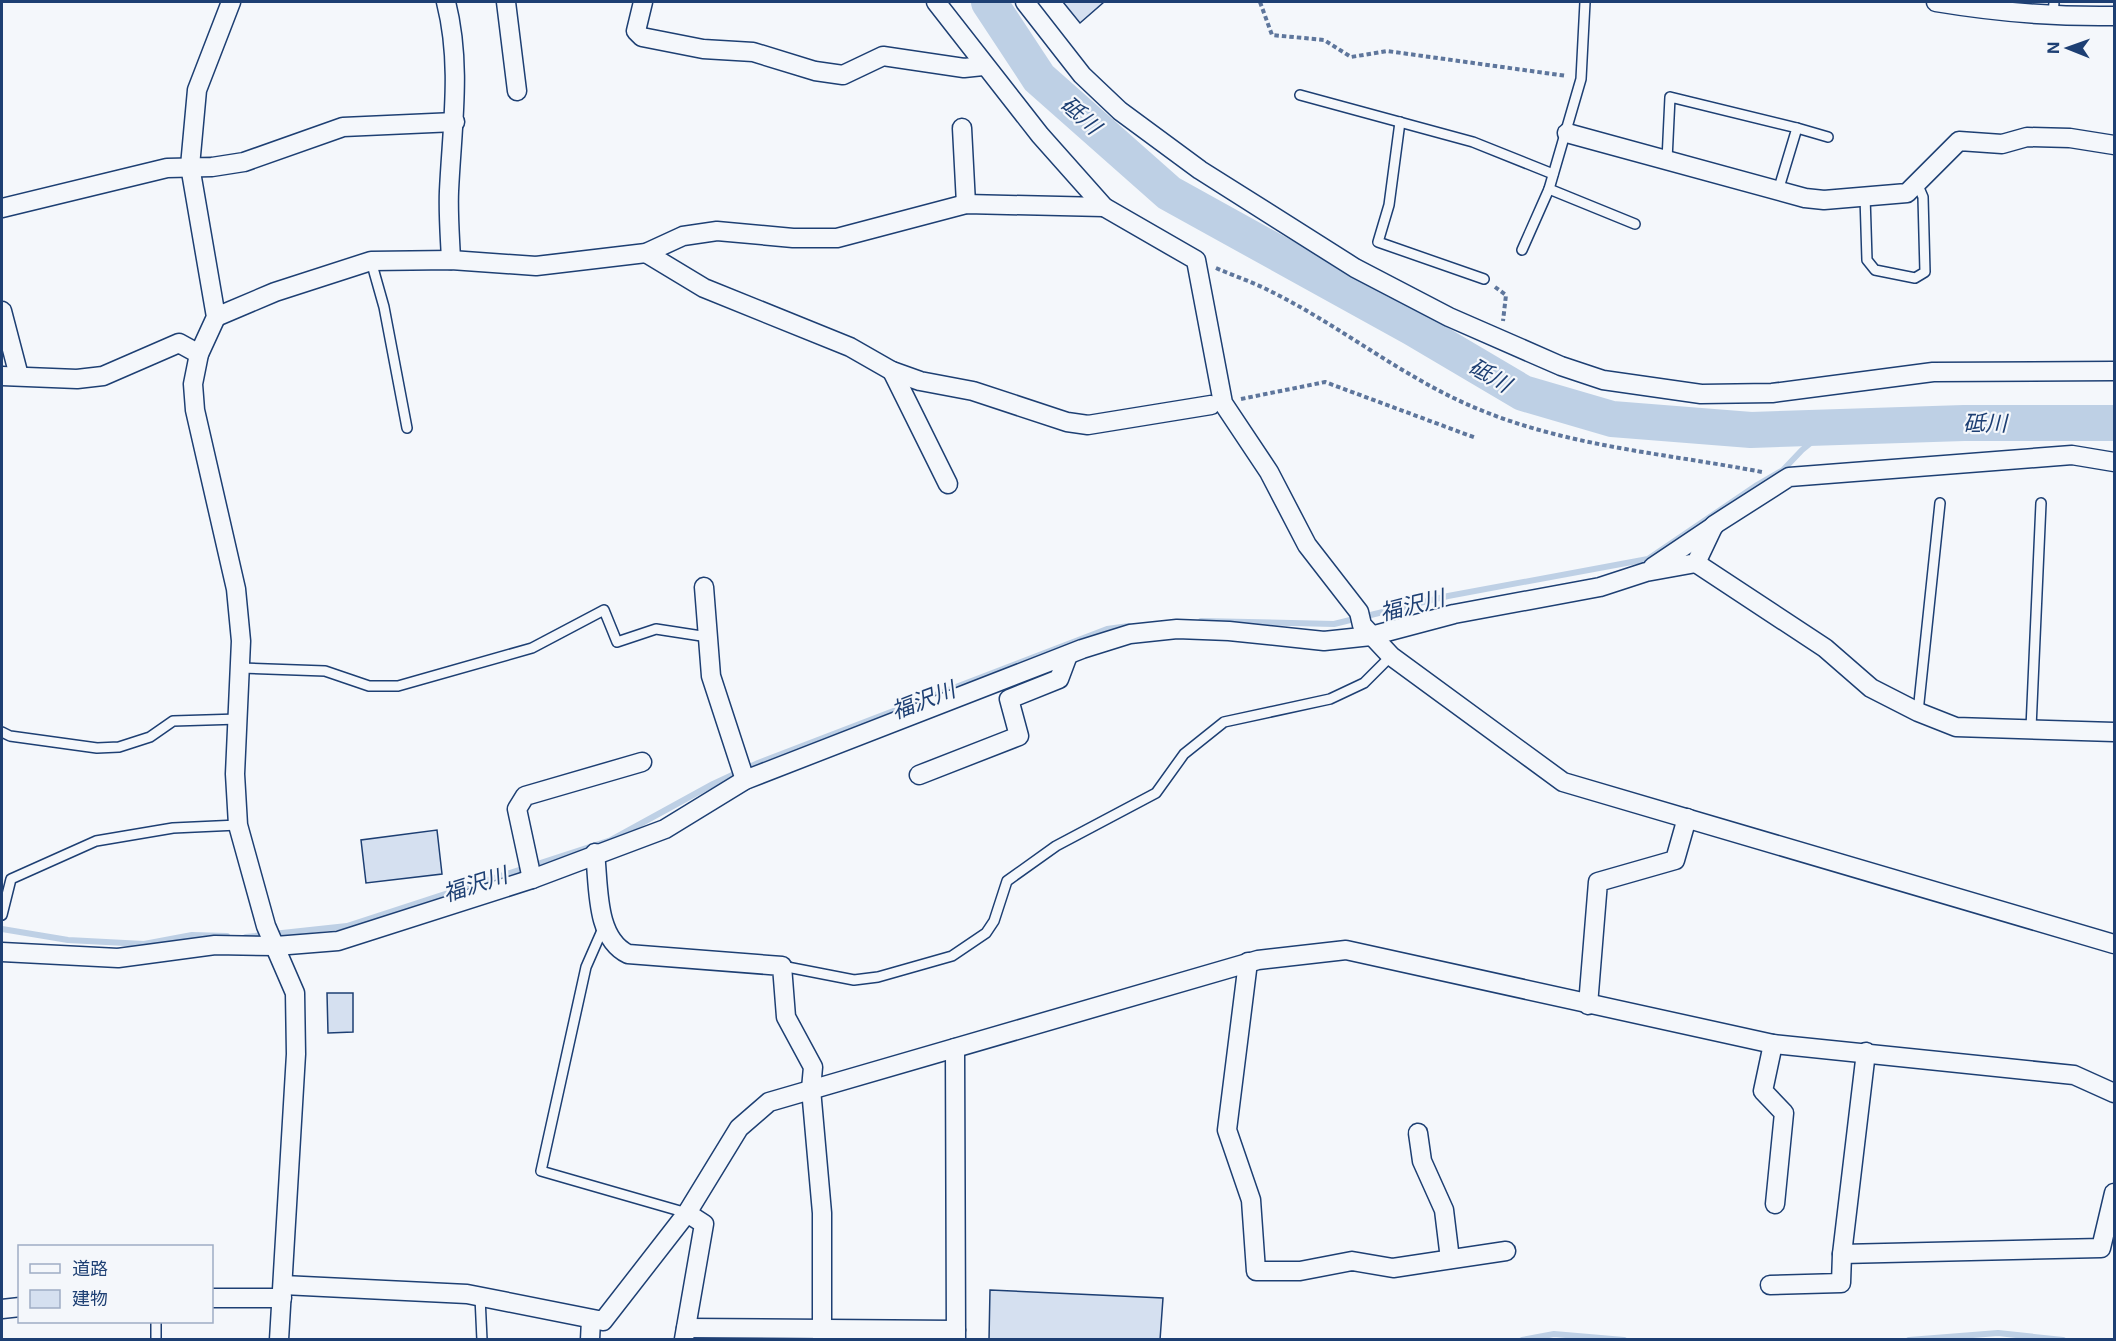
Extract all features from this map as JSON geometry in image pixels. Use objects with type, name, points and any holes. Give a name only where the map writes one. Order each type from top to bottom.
[{"type":"street","points":[[231,2],[197,90],[190,166],[216,317],[199,354],[193,384],[195,410],[236,589],[241,668],[235,774],[238,825],[266,926],[295,993],[296,1054],[279,1340]]},
{"type":"street","points":[[446,2],[451,22],[456,72],[455,122],[449,192],[451,260]]},
{"type":"street","points":[[506,2],[517,91]]},
{"type":"street","points":[[643,2],[636,31],[642,37],[703,49],[753,52],[815,71],[843,75],[883,56],[964,68],[983,66]]},
{"type":"street","points":[[936,2],[983,66],[1104,207],[1196,260],[1217,404],[1269,472],[1307,545],[1364,624],[1391,656],[1563,782],[2115,944]]},
{"type":"street","points":[[1025,2],[1082,75],[1120,111],[1200,170],[1354,268],[1449,317],[1561,366],[1603,380],[1701,393],[1772,393],[1933,372],[2115,371]]},
{"type":"street","points":[[1936,2],[1997,12],[2053,9],[2115,16]]},
{"type":"street","points":[[2,208],[168,168],[212,167],[244,162],[343,127],[455,122]]},
{"type":"street","points":[[962,128],[966,204]]},
{"type":"street","points":[[1567,132],[1779,190],[1824,200],[1907,193],[1959,141],[2002,144],[2027,137],[2070,138],[2115,145]]},
{"type":"street","points":[[216,317],[275,291],[371,261],[451,260],[536,266],[646,253],[682,236],[717,231],[793,238],[837,238],[966,204],[1104,207]]},
{"type":"street","points":[[646,253],[704,288],[850,347],[892,370],[920,381],[973,391],[1067,422],[1088,425],[1217,404]]},
{"type":"street","points":[[2,311],[10,376],[77,379],[102,376],[179,343],[199,354]]},
{"type":"street","points":[[892,370],[948,484]]},
{"type":"street","points":[[1646,572],[1789,477],[2072,455],[2115,462]]},
{"type":"street","points":[[1696,563],[1714,525]]},
{"type":"street","points":[[2,952],[118,958],[215,945],[276,946],[338,941],[532,879],[595,853],[665,829],[745,780],[1068,655],[1130,634],[1177,629],[1230,631],[1324,641],[1364,624],[1454,614],[1600,587],[1646,572],[1696,563],[1825,648],[1871,688],[1918,712],[1956,727],[2115,732]]},
{"type":"street","points":[[704,587],[711,676],[745,780]]},
{"type":"street","points":[[919,775],[1018,736],[1009,699],[1059,679],[1068,655]]},
{"type":"street","points":[[532,879],[518,809],[525,796],[642,762]]},
{"type":"street","points":[[1588,1005],[1598,882],[1675,860],[1687,818]]},
{"type":"street","points":[[595,853],[604,926],[616,948],[628,954],[782,966],[786,1017],[813,1067],[811,1089],[822,1213],[822,1333]]},
{"type":"street","points":[[213,1298],[282,1292],[480,1297],[603,1322],[687,1213],[739,1128],[769,1102],[1248,962],[1346,950],[1773,1044],[2074,1075],[2115,1093]]},
{"type":"street","points":[[1248,962],[1227,1130],[1251,1200],[1256,1271],[1300,1271],[1352,1262],[1393,1268],[1506,1251]]},
{"type":"street","points":[[1773,1044],[1763,1091],[1784,1113],[1775,1204]]},
{"type":"street","points":[[687,1213],[704,1224],[685,1334],[956,1335],[955,1047]]},
{"type":"street","points":[[1770,1285],[1840,1283],[1866,1052]]},
{"type":"street","points":[[1418,1133],[1422,1161],[1444,1210],[1450,1259]]},
{"type":"street","points":[[1842,1254],[2101,1248],[2115,1193]]},
{"type":"street","points":[[2,1309],[18,1307]]},
{"type":"street","points":[[590,1340],[591,1320]]},
{"type":"lane","points":[[451,22],[454,2]]},
{"type":"lane","points":[[1522,250],[1549,189],[1581,79],[1585,2]]},
{"type":"lane","points":[[1299,95],[1473,142],[1553,174]]},
{"type":"lane","points":[[1667,160],[1670,97],[1828,137]]},
{"type":"lane","points":[[1400,122],[1389,205],[1378,243],[1484,279]]},
{"type":"lane","points":[[1779,190],[1797,128]]},
{"type":"lane","points":[[1865,196],[1867,260],[1875,270],[1915,278],[1926,272],[1923,197],[1917,183]]},
{"type":"lane","points":[[1549,189],[1635,224]]},
{"type":"lane","points":[[371,261],[384,307],[407,428]]},
{"type":"lane","points":[[1918,712],[1940,503]]},
{"type":"lane","points":[[2031,728],[2041,503]]},
{"type":"lane","points":[[241,668],[325,671],[369,686],[398,686],[531,648],[604,610],[617,642],[656,629],[708,637]]},
{"type":"lane","points":[[782,966],[854,980],[878,977],[952,956],[986,933],[994,921],[1007,880],[1056,846],[1156,793],[1184,754],[1224,722],[1330,699],[1364,683],[1391,656]]},
{"type":"lane","points":[[2,732],[10,736],[97,748],[119,747],[150,737],[173,721],[239,719]]},
{"type":"lane","points":[[2,915],[11,879],[96,841],[173,828],[238,825]]},
{"type":"lane","points":[[604,926],[586,967],[541,1171],[687,1213]]},
{"type":"lane","points":[[480,1297],[482,1340]]},
{"type":"lane","points":[[156,1323],[156,1340]]},
{"type":"path","points":[[1260,2],[1272,35],[1324,40],[1351,57],[1387,51],[1581,79]]},
{"type":"path","points":[[1196,260],[1271,291],[1386,361],[1482,411],[1554,434],[1606,446],[1789,477]]},
{"type":"path","points":[[1484,279],[1506,295],[1500,340]]},
{"type":"path","points":[[1217,404],[1325,382],[1476,438]]},
{"type":"building","points":[[1063,2],[1104,2],[1080,23]]},
{"type":"building","points":[[437,830],[442,874],[366,883],[361,840]]},
{"type":"building","points":[[327,993],[353,993],[353,1032],[328,1033]]},
{"type":"building","points":[[990,1290],[1163,1298],[1160,1340],[989,1340]]},
{"type":"waterway","name":"砥川","points":[[989,2],[1039,78],[1169,193],[1413,328],[1523,393],[1612,419],[1751,430],[1964,423],[2114,423]]},
{"type":"waterway","name":"福沢川","points":[[1201,621],[1334,624],[1448,596],[1648,559],[1783,470],[1802,450],[1829,428]]},
{"type":"waterway","name":"福沢川","points":[[246,937],[347,926],[611,840],[713,784],[758,763],[1107,629],[1129,626]]},
{"type":"waterway","name":"福沢川","points":[[2,929],[68,940],[144,944],[192,935],[227,936]]},
{"type":"waterway","points":[[1909,1340],[1998,1333],[2063,1340]]},
{"type":"waterway","points":[[1522,1340],[1554,1334],[1624,1340]]}]
